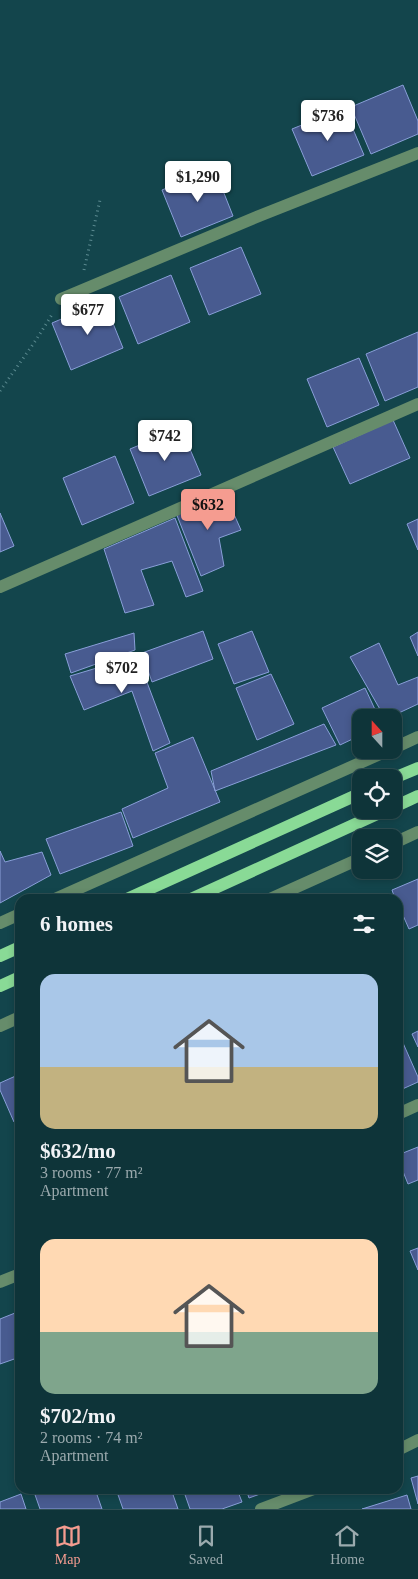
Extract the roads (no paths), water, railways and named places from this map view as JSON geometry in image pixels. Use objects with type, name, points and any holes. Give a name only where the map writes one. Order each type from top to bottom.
[{"type":"main road","points":[[402,775],[418,768]]},
{"type":"main road","points":[[402,803],[418,796]]},
{"type":"main road","points":[[138,894],[352,797]]},
{"type":"main road","points":[[202,894],[366,819]]},
{"type":"main road","points":[[0,956],[15,949]]},
{"type":"main road","points":[[0,986],[15,979]]},
{"type":"street","points":[[61,299],[259,216],[418,153]]},
{"type":"street","points":[[0,587],[418,404]]},
{"type":"street","points":[[402,744],[418,737]]},
{"type":"street","points":[[66,894],[369,759]]},
{"type":"street","points":[[402,839],[418,832]]},
{"type":"street","points":[[281,894],[352,862]]},
{"type":"street","points":[[0,923],[15,916]]},
{"type":"street","points":[[0,1026],[15,1019]]},
{"type":"street","points":[[403,1112],[418,1105]]},
{"type":"street","points":[[0,1282],[15,1276]]},
{"type":"street","points":[[403,1448],[418,1440]]},
{"type":"street","points":[[261,1509],[301,1494]]}]
